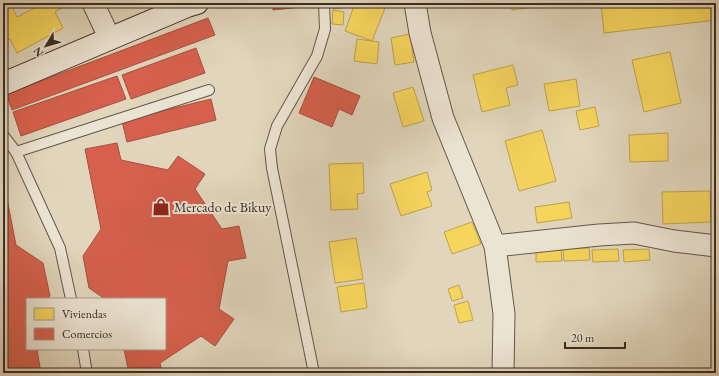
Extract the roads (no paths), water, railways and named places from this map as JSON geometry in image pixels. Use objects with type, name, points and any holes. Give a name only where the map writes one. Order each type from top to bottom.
[{"type":"street","points":[[94,3],[110,39]]},
{"type":"street","points":[[3,84],[197,3]]},
{"type":"street","points":[[415,3],[420,33],[443,118],[495,246],[504,314],[503,373]]},
{"type":"street","points":[[495,246],[599,235],[634,233],[674,242],[716,246]]},
{"type":"lane","points":[[314,373],[272,168],[270,149],[277,126],[318,56],[325,29],[324,3]]},
{"type":"lane","points":[[16,152],[209,90]]},
{"type":"lane","points":[[3,135],[16,152],[60,248],[71,298]]},
{"type":"lane","points":[[83,350],[87,373]]},
{"type":"place","name":"Mercado de Bikuy","points":[[161,207]]}]
